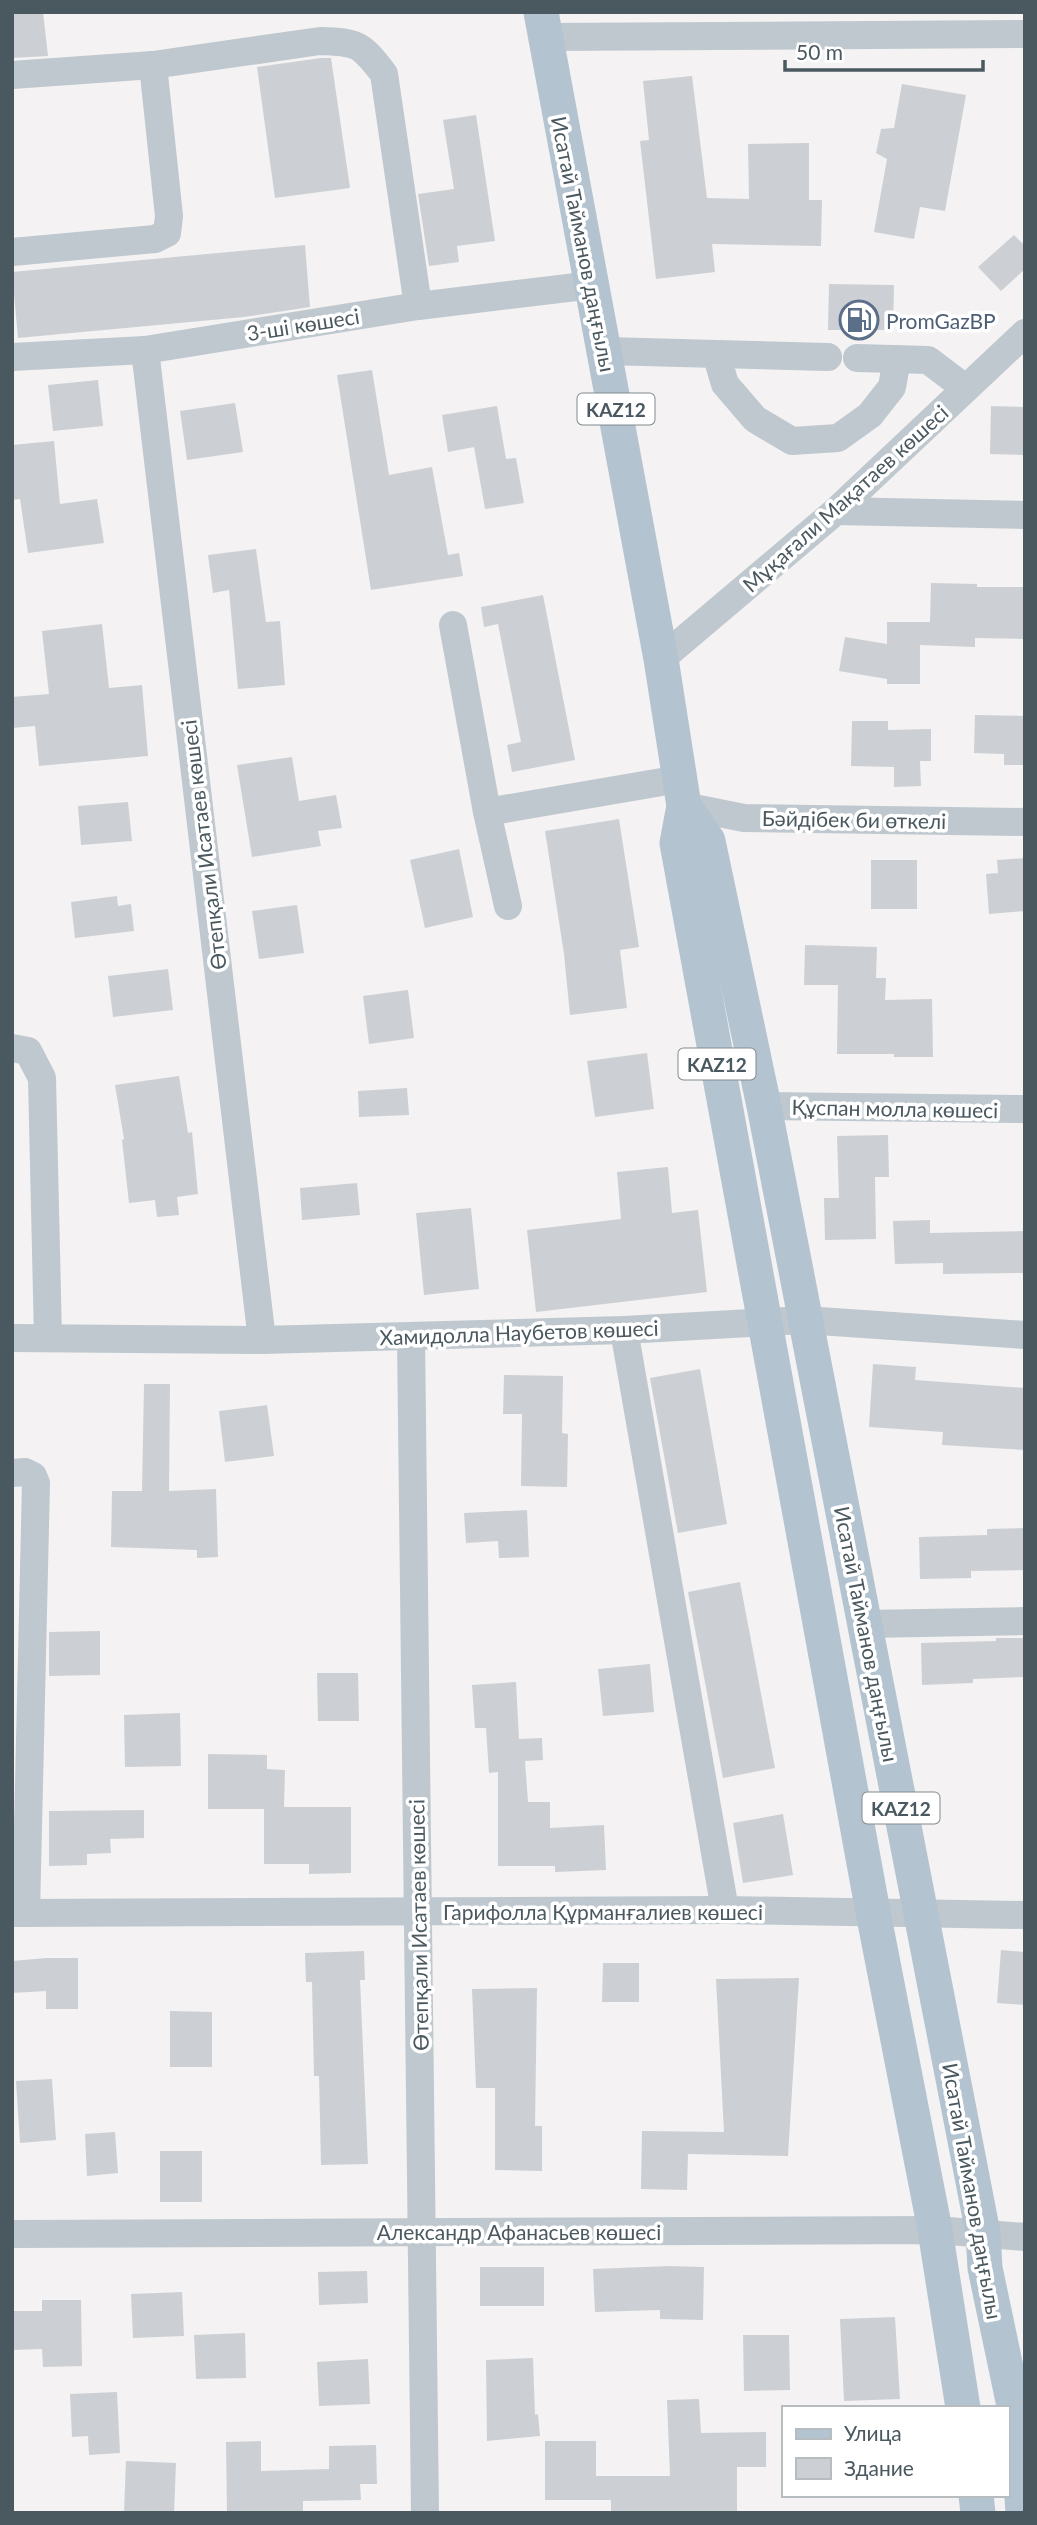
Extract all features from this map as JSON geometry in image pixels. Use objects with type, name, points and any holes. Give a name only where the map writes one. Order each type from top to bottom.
[{"type":"main road","name":"Исатай Тайманов даңғылы","points":[[543,24],[661,659],[682,793],[677,843],[763,1321],[935,2230],[963,2406]]},
{"type":"main road","name":"Исатай Тайманов даңғылы","points":[[682,793],[708,841],[765,1106],[804,1320],[866,1624],[983,2233],[985,2268],[1016,2421],[1023,2513]]},
{"type":"street","points":[[543,24],[1025,34]]},
{"type":"street","points":[[12,75],[153,65],[320,41],[344,41],[365,50],[384,74],[418,306]]},
{"type":"street","points":[[12,252],[155,239],[167,233],[169,216],[153,65]]},
{"type":"street","name":"3-ші көшесі","points":[[12,357],[145,350],[418,306],[593,285]]},
{"type":"street","name":"Мұқағали Мақатаев көшесі","points":[[661,659],[836,510],[1025,333]]},
{"type":"street","name":"Өтепқали Исатаев көшесі","points":[[145,350],[262,1340]]},
{"type":"street","points":[[605,351],[828,357]]},
{"type":"street","points":[[716,354],[725,384],[755,419],[792,441],[838,438],[870,415],[892,387],[897,359]]},
{"type":"street","points":[[857,358],[928,360],[965,388]]},
{"type":"street","points":[[836,510],[1025,514]]},
{"type":"street","points":[[453,625],[487,812],[508,906]]},
{"type":"street","points":[[487,812],[682,793]]},
{"type":"street","name":"Бәйдібек би өткелі","points":[[682,793],[744,818],[1025,822]]},
{"type":"street","points":[[12,1048],[28,1051],[42,1077],[48,1338]]},
{"type":"street","name":"Құспан молла көшесі","points":[[765,1106],[1025,1109]]},
{"type":"street","name":"Хамидолла Наубетов көшесі","points":[[12,1338],[262,1340],[411,1337],[804,1320],[1025,1335]]},
{"type":"street","points":[[624,1329],[725,1910]]},
{"type":"street","name":"Өтепқали Исатаев көшесі","points":[[411,1337],[425,2513]]},
{"type":"street","points":[[12,1473],[25,1472],[33,1476],[36,1483],[19,1913]]},
{"type":"street","points":[[866,1624],[1025,1621]]},
{"type":"street","name":"Гарифолла Құрманғалиев көшесі","points":[[19,1913],[725,1910],[1025,1915]]},
{"type":"street","name":"Александр Афанасьев көшесі","points":[[12,2234],[935,2230],[1025,2237]]},
{"type":"building","points":[[12,12],[43,12],[48,56],[12,58]]},
{"type":"building","points":[[331,58],[350,188],[275,198],[257,67]]},
{"type":"building","points":[[692,76],[707,198],[749,199],[748,144],[809,143],[809,200],[822,200],[821,246],[712,244],[715,272],[656,279],[640,141],[649,140],[643,81]]},
{"type":"building","points":[[902,84],[966,95],[945,211],[920,207],[914,239],[874,232],[887,159],[876,153],[881,129],[894,128]]},
{"type":"building","points":[[476,115],[495,241],[457,246],[459,262],[429,266],[418,194],[454,189],[443,120]]},
{"type":"building","points":[[1014,235],[1025,246],[1025,269],[1001,291],[978,267]]},
{"type":"building","points":[[305,245],[310,307],[244,317],[18,338],[12,272]]},
{"type":"building","points":[[829,284],[894,285],[893,330],[828,330]]},
{"type":"building","points":[[372,370],[389,475],[432,467],[448,555],[459,553],[463,576],[371,590],[337,375]]},
{"type":"building","points":[[98,380],[103,426],[53,431],[48,385]]},
{"type":"building","points":[[235,403],[243,452],[187,460],[180,411]]},
{"type":"building","points":[[497,406],[506,459],[516,458],[524,503],[485,509],[474,447],[448,452],[442,415]]},
{"type":"building","points":[[991,406],[1024,407],[1023,455],[990,454]]},
{"type":"building","points":[[54,441],[60,504],[97,499],[104,543],[28,553],[20,499],[12,500],[12,445]]},
{"type":"building","points":[[256,549],[266,622],[280,621],[285,685],[238,689],[229,590],[213,593],[208,555]]},
{"type":"building","points":[[931,583],[1025,587],[1025,639],[975,638],[975,647],[920,645],[920,684],[887,684],[887,679],[839,671],[845,637],[887,644],[887,622],[930,622]]},
{"type":"building","points":[[543,595],[575,760],[512,772],[507,745],[521,742],[498,624],[484,627],[481,607]]},
{"type":"building","points":[[102,624],[109,688],[142,685],[148,756],[39,766],[35,726],[12,728],[12,697],[49,694],[42,631]]},
{"type":"building","points":[[975,715],[1025,716],[1025,765],[1004,765],[1004,754],[974,753]]},
{"type":"building","points":[[852,721],[888,721],[888,730],[931,729],[931,761],[920,761],[921,786],[894,787],[894,767],[851,766]]},
{"type":"building","points":[[292,757],[299,801],[336,795],[342,828],[318,831],[321,846],[252,857],[237,765]]},
{"type":"building","points":[[128,802],[132,841],[81,845],[78,806]]},
{"type":"building","points":[[619,819],[639,947],[620,950],[627,1008],[570,1015],[564,954],[545,831]]},
{"type":"building","points":[[459,849],[473,917],[425,928],[410,860]]},
{"type":"building","points":[[1025,858],[1025,911],[989,914],[986,874],[998,873],[997,860]]},
{"type":"building","points":[[871,860],[917,860],[917,909],[871,909]]},
{"type":"building","points":[[117,896],[118,906],[131,904],[134,931],[75,938],[71,902]]},
{"type":"building","points":[[297,905],[304,953],[259,959],[252,911]]},
{"type":"building","points":[[805,945],[877,947],[876,978],[886,978],[885,1000],[932,999],[933,1057],[837,1054],[838,985],[804,985]]},
{"type":"building","points":[[168,969],[173,1010],[113,1017],[108,976]]},
{"type":"building","points":[[408,990],[414,1038],[369,1044],[363,996]]},
{"type":"building","points":[[647,1053],[654,1109],[595,1117],[587,1061]]},
{"type":"building","points":[[179,1076],[188,1133],[192,1132],[198,1194],[177,1197],[179,1215],[157,1217],[155,1200],[129,1203],[124,1139],[115,1085]]},
{"type":"building","points":[[407,1088],[409,1115],[359,1117],[358,1091]]},
{"type":"building","points":[[888,1135],[889,1177],[875,1177],[876,1239],[825,1240],[824,1198],[839,1198],[837,1136]]},
{"type":"building","points":[[668,1167],[672,1213],[698,1210],[707,1292],[536,1312],[527,1230],[621,1219],[617,1172]]},
{"type":"building","points":[[357,1183],[360,1215],[302,1220],[300,1188]]},
{"type":"building","points":[[471,1208],[479,1289],[424,1295],[416,1213]]},
{"type":"building","points":[[930,1220],[930,1233],[1025,1231],[1025,1273],[943,1274],[943,1263],[895,1264],[893,1221]]},
{"type":"building","points":[[873,1364],[916,1367],[915,1380],[1025,1388],[1025,1450],[942,1445],[943,1432],[869,1427]]},
{"type":"building","points":[[700,1369],[727,1524],[678,1533],[650,1378]]},
{"type":"building","points":[[504,1375],[563,1376],[562,1433],[568,1434],[567,1487],[521,1486],[522,1414],[503,1414]]},
{"type":"building","points":[[144,1384],[170,1384],[169,1491],[216,1489],[218,1557],[197,1558],[197,1550],[111,1547],[112,1491],[142,1491]]},
{"type":"building","points":[[267,1405],[274,1456],[225,1462],[219,1411]]},
{"type":"building","points":[[527,1510],[529,1557],[499,1558],[498,1541],[466,1543],[464,1513]]},
{"type":"building","points":[[1025,1528],[1025,1570],[971,1571],[971,1578],[920,1579],[919,1537],[987,1535],[987,1529]]},
{"type":"building","points":[[740,1582],[775,1768],[723,1778],[688,1592]]},
{"type":"building","points":[[100,1631],[100,1675],[49,1676],[49,1632]]},
{"type":"building","points":[[996,1638],[1025,1638],[1025,1677],[922,1685],[921,1643],[996,1641]]},
{"type":"building","points":[[650,1664],[654,1712],[603,1716],[598,1669]]},
{"type":"building","points":[[317,1673],[358,1673],[359,1721],[318,1721]]},
{"type":"building","points":[[516,1682],[519,1739],[542,1738],[543,1760],[525,1761],[528,1802],[550,1802],[550,1828],[604,1825],[606,1870],[555,1872],[555,1866],[498,1866],[498,1772],[489,1773],[486,1728],[475,1728],[472,1685]]},
{"type":"building","points":[[180,1713],[181,1766],[125,1767],[124,1715]]},
{"type":"building","points":[[208,1754],[267,1755],[267,1769],[285,1770],[284,1807],[351,1807],[351,1873],[309,1874],[309,1864],[264,1864],[264,1809],[208,1809]]},
{"type":"building","points":[[144,1810],[144,1838],[110,1839],[111,1853],[87,1854],[87,1865],[49,1866],[49,1811]]},
{"type":"building","points":[[783,1814],[793,1875],[743,1883],[733,1823]]},
{"type":"building","points":[[1001,1950],[1025,1952],[1025,2005],[997,2003]]},
{"type":"building","points":[[364,1951],[365,1980],[360,1980],[368,2164],[321,2165],[319,2076],[314,2076],[312,1982],[306,1982],[305,1953]]},
{"type":"building","points":[[78,1958],[78,2009],[46,2009],[46,1991],[12,1993],[12,1961]]},
{"type":"building","points":[[603,1963],[639,1963],[639,2002],[602,2002]]},
{"type":"building","points":[[799,1978],[788,2156],[688,2154],[687,2190],[641,2189],[642,2131],[724,2132],[716,1979]]},
{"type":"building","points":[[537,1988],[535,2126],[542,2126],[542,2171],[495,2170],[495,2088],[476,2088],[472,1989]]},
{"type":"building","points":[[170,2011],[212,2012],[212,2067],[170,2067]]},
{"type":"building","points":[[52,2079],[56,2140],[20,2143],[16,2081]]},
{"type":"building","points":[[115,2132],[118,2173],[87,2176],[85,2134]]},
{"type":"building","points":[[160,2151],[202,2151],[202,2202],[160,2202]]},
{"type":"building","points":[[480,2267],[544,2267],[544,2306],[480,2306]]},
{"type":"building","points":[[704,2267],[703,2320],[660,2319],[660,2310],[595,2312],[593,2269]]},
{"type":"building","points":[[367,2271],[368,2303],[319,2305],[318,2272]]},
{"type":"building","points":[[182,2292],[184,2336],[133,2338],[131,2294]]},
{"type":"building","points":[[42,2300],[81,2300],[82,2366],[43,2367],[42,2349],[12,2350],[12,2311],[42,2311]]},
{"type":"building","points":[[895,2317],[900,2399],[844,2401],[840,2319]]},
{"type":"building","points":[[245,2333],[246,2378],[196,2379],[194,2335]]},
{"type":"building","points":[[743,2335],[789,2335],[790,2390],[744,2391]]},
{"type":"building","points":[[533,2358],[535,2415],[538,2414],[540,2436],[487,2441],[486,2360]]},
{"type":"building","points":[[368,2359],[370,2404],[319,2406],[317,2362]]},
{"type":"building","points":[[117,2392],[120,2453],[89,2455],[88,2436],[72,2437],[70,2394]]},
{"type":"building","points":[[699,2399],[701,2433],[766,2432],[766,2467],[737,2467],[737,2513],[611,2513],[611,2500],[545,2500],[545,2441],[596,2441],[596,2476],[670,2476],[667,2400]]},
{"type":"building","points":[[261,2441],[261,2471],[329,2469],[329,2446],[376,2445],[377,2484],[360,2484],[361,2500],[303,2501],[303,2513],[227,2513],[226,2442]]},
{"type":"building","points":[[126,2461],[176,2463],[174,2513],[124,2513]]},
{"type":"place","name":"PromGazBP","points":[[859,320]]}]
